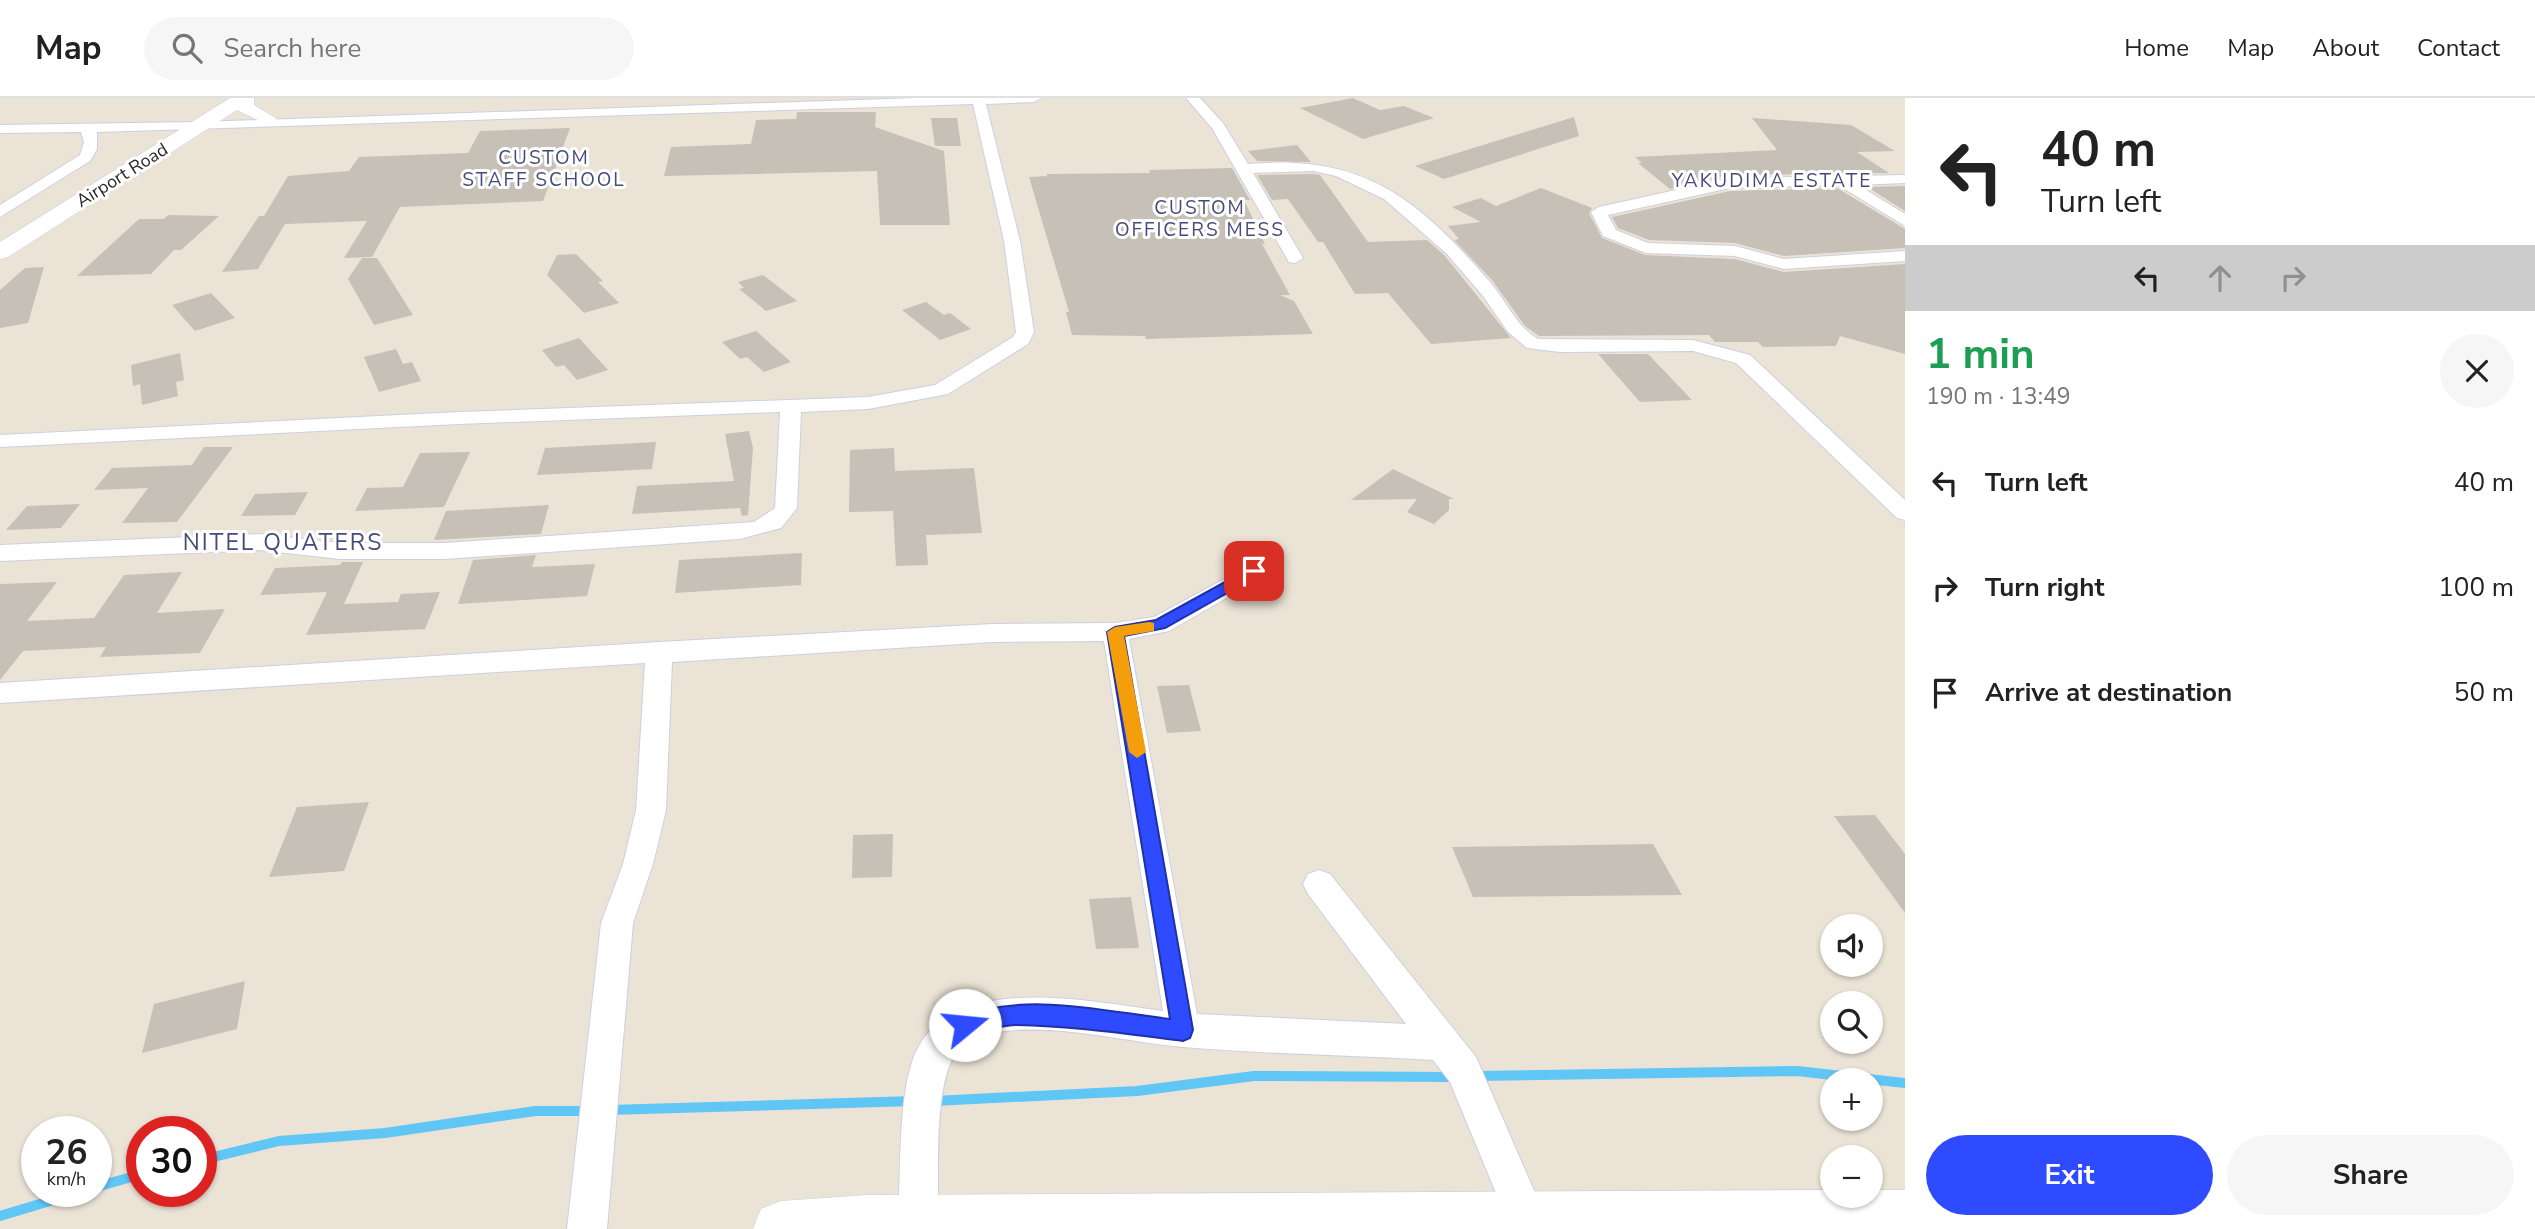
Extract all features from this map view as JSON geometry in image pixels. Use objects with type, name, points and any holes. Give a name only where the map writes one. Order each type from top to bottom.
[{"type":"street","name":"Airport Road","points":[[0,252],[215,98]]},
{"type":"street","name":"Airport Road","points":[[0,230],[173,130],[204,123],[244,98]]},
{"type":"street","points":[[244,98],[244,107],[248,112],[268,119]]},
{"type":"street","points":[[204,123],[855,98]]},
{"type":"street","points":[[0,129],[86,127],[173,130],[238,125],[1034,98]]},
{"type":"street","points":[[1193,98],[1218,126],[1296,258]]},
{"type":"street","points":[[0,440],[868,403],[940,390],[1023,336],[1025,327],[1012,241],[979,100]]},
{"type":"street","points":[[204,123],[238,125]]},
{"type":"street","points":[[0,212],[85,158],[90,152],[91,137],[86,127]]},
{"type":"street","points":[[1243,169],[1299,166],[1327,169],[1399,201],[1427,224],[1490,293],[1516,329],[1534,345],[1674,345],[1713,349],[1743,359],[1905,513]]},
{"type":"street","points":[[1905,178],[1709,186],[1599,212],[1609,233],[1646,248],[1735,251],[1773,262],[1798,265],[1905,256]]},
{"type":"street","points":[[1840,180],[1905,221]]},
{"type":"street","points":[[0,552],[248,542],[340,551],[444,551],[740,532],[766,527],[781,518],[786,508],[791,406]]},
{"type":"street","points":[[0,693],[992,632],[1115,632],[1160,625],[1254,571]]},
{"type":"street","points":[[1115,632],[1183,1030]]},
{"type":"street","points":[[587,1229],[617,923],[638,864],[651,810],[659,651]]},
{"type":"street","points":[[1319,884],[1460,1072],[1525,1216]]},
{"type":"street","points":[[918,1221],[923,1109],[929,1063],[945,1040],[965,1025],[997,1015],[1056,1016],[1183,1030],[1460,1072]]},
{"type":"street","points":[[781,1229],[918,1221],[1525,1216],[1905,1217]]},
{"type":"building","points":[[1353,98],[1380,110],[1404,106],[1434,118],[1363,139],[1300,108]]},
{"type":"building","points":[[797,112],[876,112],[875,127],[944,151],[950,225],[880,225],[877,171],[664,176],[671,147],[751,144],[756,120],[796,119]]},
{"type":"building","points":[[1574,117],[1579,136],[1444,179],[1415,166]]},
{"type":"building","points":[[931,118],[957,118],[961,146],[935,146]]},
{"type":"building","points":[[1752,118],[1851,125],[1895,151],[1857,152],[1889,173],[1730,175],[1670,189],[1638,163],[1642,163],[1635,157],[1777,150]]},
{"type":"building","points":[[570,128],[543,201],[400,207],[372,257],[344,258],[367,221],[285,224],[258,269],[222,272],[259,216],[264,216],[288,176],[349,171],[359,157],[468,153],[480,131]]},
{"type":"building","points":[[1297,145],[1311,162],[1257,161],[1248,151]]},
{"type":"building","points":[[1232,168],[1250,200],[1244,200],[1265,244],[1262,244],[1290,295],[1280,295],[1294,301],[1313,334],[1146,339],[1145,336],[1072,335],[1066,312],[1069,312],[1029,177],[1047,174],[1150,173],[1149,170]]},
{"type":"building","points":[[1257,175],[1320,175],[1368,242],[1427,240],[1445,256],[1511,338],[1431,344],[1388,293],[1355,294],[1323,242],[1318,242],[1288,199],[1272,200]]},
{"type":"building","points":[[1905,186],[1905,211],[1867,187]]},
{"type":"building","points":[[1541,188],[1592,208],[1589,213],[1602,238],[1645,255],[1735,259],[1784,272],[1905,264],[1905,354],[1840,336],[1836,346],[1763,347],[1758,342],[1715,342],[1709,335],[1539,336],[1525,326],[1492,280],[1454,240],[1459,239],[1448,226],[1481,222],[1452,207],[1481,198],[1496,206]]},
{"type":"building","points":[[1837,188],[1905,229],[1905,248],[1784,256],[1735,243],[1649,240],[1618,228],[1612,217],[1730,191]]},
{"type":"building","points":[[168,215],[219,216],[181,250],[174,250],[151,274],[77,276],[139,219],[164,219]]},
{"type":"building","points":[[576,254],[603,281],[598,282],[619,303],[584,313],[547,275],[557,255]]},
{"type":"building","points":[[362,258],[377,258],[413,315],[374,325],[348,279]]},
{"type":"building","points":[[44,267],[28,323],[0,328],[0,290],[25,268]]},
{"type":"building","points":[[763,275],[797,301],[766,311],[739,289],[744,288],[738,282]]},
{"type":"building","points":[[211,293],[235,318],[195,331],[172,305]]},
{"type":"building","points":[[926,302],[944,315],[950,313],[971,329],[940,340],[902,310]]},
{"type":"building","points":[[756,331],[791,362],[764,372],[747,357],[740,359],[722,342]]},
{"type":"building","points":[[579,338],[608,370],[577,380],[564,365],[556,367],[542,350]]},
{"type":"building","points":[[396,349],[403,364],[412,362],[421,381],[379,392],[364,357]]},
{"type":"building","points":[[180,353],[184,380],[176,382],[178,396],[142,405],[140,384],[133,386],[131,365]]},
{"type":"building","points":[[1598,354],[1648,354],[1692,400],[1640,402]]},
{"type":"building","points":[[749,431],[753,448],[748,515],[742,516],[740,508],[632,514],[637,486],[734,481],[725,434]]},
{"type":"building","points":[[656,442],[652,469],[537,475],[545,448]]},
{"type":"building","points":[[204,447],[233,447],[177,522],[122,523],[148,488],[94,490],[112,468],[192,465]]},
{"type":"building","points":[[894,448],[895,471],[974,468],[982,533],[926,535],[928,565],[896,566],[893,511],[849,512],[850,450]]},
{"type":"building","points":[[470,452],[444,507],[355,511],[367,488],[403,487],[420,453]]},
{"type":"building","points":[[1393,469],[1454,499],[1449,499],[1449,510],[1434,524],[1407,512],[1417,499],[1351,500]]},
{"type":"building","points":[[308,492],[295,515],[241,516],[255,494]]},
{"type":"building","points":[[80,504],[61,528],[6,530],[27,506]]},
{"type":"building","points":[[549,505],[541,534],[434,540],[446,511]]},
{"type":"building","points":[[802,553],[801,585],[675,593],[679,560]]},
{"type":"building","points":[[536,555],[532,567],[595,564],[587,596],[458,604],[473,560]]},
{"type":"building","points":[[342,562],[363,562],[344,604],[398,602],[401,594],[440,592],[425,629],[306,635],[327,592],[260,595],[275,568],[340,565]]},
{"type":"building","points":[[182,572],[157,613],[225,609],[200,653],[100,657],[106,647],[23,651],[0,680],[0,584],[57,582],[27,621],[94,618],[124,575]]},
{"type":"building","points":[[1189,685],[1201,731],[1167,733],[1157,686]]},
{"type":"building","points":[[369,802],[344,871],[269,877],[297,807]]},
{"type":"building","points":[[1875,815],[1905,854],[1905,913],[1834,816]]},
{"type":"building","points":[[893,834],[892,877],[852,878],[853,835]]},
{"type":"building","points":[[1653,844],[1682,895],[1473,897],[1452,847]]},
{"type":"building","points":[[1131,897],[1139,948],[1096,949],[1089,899]]},
{"type":"building","points":[[245,981],[237,1029],[142,1053],[154,1004]]},
{"type":"waterway","points":[[1475,1076],[1797,1071],[1905,1083]]},
{"type":"waterway","points":[[934,1101],[1137,1091],[1254,1076],[1455,1077]]},
{"type":"waterway","points":[[608,1110],[914,1101]]},
{"type":"waterway","points":[[217,1156],[279,1141],[385,1133],[535,1111],[588,1111]]},
{"type":"waterway","points":[[112,1182],[126,1179]]},
{"type":"waterway","points":[[0,1216],[30,1207]]},
{"type":"slow traffic","points":[[1137,752],[1115,632],[1149,627]]},
{"type":"district","name":"CUSTOM STAFF SCHOOL","points":[[544,168]]},
{"type":"district","name":"YAKUDIMA ESTATE","points":[[1772,180]]},
{"type":"district","name":"CUSTOM OFFICERS MESS","points":[[1200,218]]},
{"type":"district","name":"NITEL QUATERS","points":[[283,542]]},
{"type":"route","points":[[965,1025],[997,1015],[1056,1016],[1183,1030],[1145,793],[1115,632],[1160,625],[1254,571]]}]
